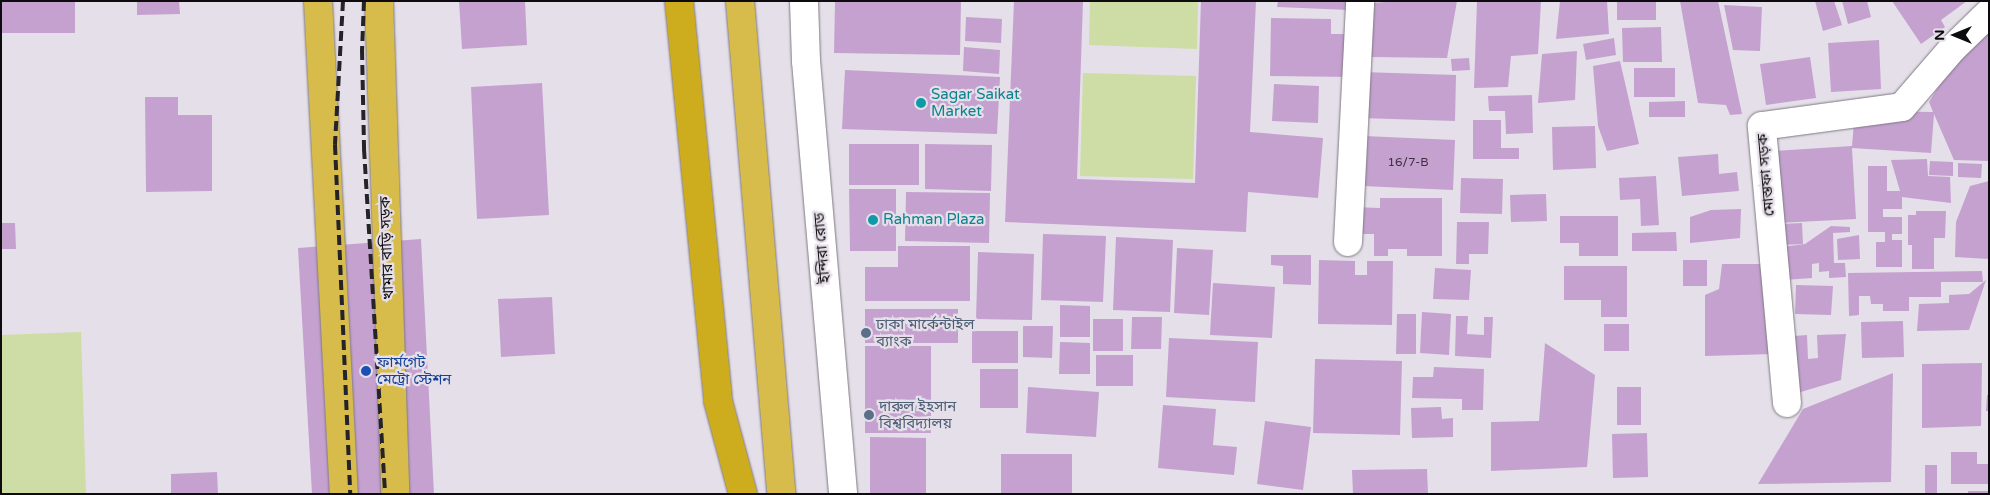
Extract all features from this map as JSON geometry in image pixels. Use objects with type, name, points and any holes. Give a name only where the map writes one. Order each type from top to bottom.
[{"type":"highway","points":[[318,1],[344,494]]},
{"type":"highway","name":"খামার বাড়ি সড়ক","points":[[379,1],[395,494]]},
{"type":"highway","points":[[678,1],[718,401],[743,494]]},
{"type":"highway","points":[[740,1],[781,494]]},
{"type":"street","name":"ইন্দিরা রোড","points":[[804,1],[806,61],[843,494]]},
{"type":"street","points":[[1348,242],[1360,1]]},
{"type":"street","name":"মোস্তফা সড়ক","points":[[1787,403],[1762,126],[1902,108],[1953,48],[1989,13]]},
{"type":"green space","points":[[1090,1],[1198,1],[1197,49],[1089,45]]},
{"type":"green space","points":[[1083,73],[1196,76],[1193,179],[1080,176]]},
{"type":"green space","points":[[81,332],[86,494],[1,494],[1,335]]},
{"type":"building","points":[[1,1],[75,1],[75,33],[1,33]]},
{"type":"building","points":[[137,1],[179,1],[180,14],[137,15]]},
{"type":"building","points":[[459,1],[525,1],[527,45],[462,49]]},
{"type":"building","points":[[835,1],[961,1],[960,55],[834,53]]},
{"type":"building","points":[[1014,1],[1083,1],[1077,179],[1195,183],[1201,1],[1256,1],[1250,132],[1323,138],[1318,198],[1248,192],[1246,232],[1005,222]]},
{"type":"building","points":[[1278,1],[1349,1],[1349,10],[1277,7]]},
{"type":"building","points":[[1457,1],[1447,58],[1371,57],[1372,3]]},
{"type":"building","points":[[1477,1],[1541,1],[1538,54],[1511,56],[1508,87],[1474,88]]},
{"type":"building","points":[[1560,1],[1607,1],[1609,34],[1556,39]]},
{"type":"building","points":[[1617,1],[1656,1],[1656,20],[1617,20]]},
{"type":"building","points":[[1680,1],[1718,1],[1742,114],[1730,115],[1726,105],[1698,103]]},
{"type":"building","points":[[1815,1],[1834,1],[1842,25],[1823,31]]},
{"type":"building","points":[[1842,1],[1867,1],[1871,17],[1848,24]]},
{"type":"building","points":[[1892,1],[1967,1],[1941,20],[1945,27],[1921,44]]},
{"type":"building","points":[[1724,5],[1762,7],[1760,51],[1733,50]]},
{"type":"building","points":[[966,17],[1002,19],[1001,43],[965,41]]},
{"type":"building","points":[[1271,18],[1331,19],[1331,34],[1353,34],[1353,77],[1270,76]]},
{"type":"building","points":[[1989,21],[1989,161],[1954,160],[1934,114],[1931,153],[1852,148],[1856,219],[1777,223],[1773,151],[1852,146],[1855,111],[1933,112],[1929,102],[1962,48]]},
{"type":"building","points":[[1661,27],[1662,62],[1623,62],[1622,28]]},
{"type":"building","points":[[1614,38],[1616,55],[1586,60],[1583,44]]},
{"type":"building","points":[[1879,40],[1881,89],[1831,92],[1828,43]]},
{"type":"building","points":[[964,47],[1000,50],[999,74],[963,71]]},
{"type":"building","points":[[1577,51],[1575,100],[1538,103],[1542,54]]},
{"type":"building","points":[[1810,57],[1816,98],[1766,105],[1760,64]]},
{"type":"building","points":[[1469,58],[1470,70],[1452,71],[1451,59]]},
{"type":"building","points":[[1620,61],[1639,144],[1607,151],[1598,126],[1593,66]]},
{"type":"building","points":[[1634,68],[1675,68],[1675,97],[1634,97]]},
{"type":"building","name":"Sagar Saikat Market","points":[[845,70],[1000,77],[997,134],[842,129]]},
{"type":"building","points":[[1362,72],[1456,75],[1455,121],[1360,118]]},
{"type":"building","points":[[542,83],[549,215],[477,219],[471,87]]},
{"type":"building","points":[[1274,84],[1319,86],[1318,123],[1272,121]]},
{"type":"building","points":[[1532,95],[1533,133],[1506,134],[1505,111],[1489,111],[1488,96]]},
{"type":"building","points":[[145,97],[178,97],[178,115],[212,115],[212,191],[146,192]]},
{"type":"building","points":[[1685,101],[1685,117],[1649,117],[1649,102]]},
{"type":"building","points":[[1473,120],[1501,120],[1501,148],[1519,148],[1519,159],[1473,159]]},
{"type":"building","points":[[1595,126],[1596,168],[1553,170],[1552,127]]},
{"type":"building","points":[[1364,136],[1455,140],[1453,190],[1362,186]]},
{"type":"building","points":[[849,144],[919,144],[919,185],[849,185]]},
{"type":"building","points":[[925,144],[992,145],[991,191],[925,189]]},
{"type":"building","points":[[1718,154],[1719,174],[1737,172],[1739,191],[1682,196],[1678,157]]},
{"type":"building","points":[[1927,159],[1928,176],[1950,177],[1951,203],[1902,197],[1902,209],[1883,209],[1883,217],[1902,217],[1902,234],[1892,234],[1892,240],[1902,240],[1902,267],[1876,267],[1876,242],[1885,242],[1885,232],[1868,232],[1868,166],[1887,166],[1887,191],[1900,191],[1891,160]]},
{"type":"building","points":[[1930,161],[1953,162],[1953,176],[1929,175]]},
{"type":"building","points":[[1958,163],[1982,164],[1981,178],[1958,177]]},
{"type":"building","points":[[1656,176],[1659,225],[1641,226],[1640,199],[1620,200],[1619,178]]},
{"type":"building","points":[[1461,178],[1503,179],[1502,214],[1460,213]]},
{"type":"building","points":[[1989,181],[1989,259],[1955,257],[1956,222],[1970,186]]},
{"type":"building","name":"Rahman Plaza","points":[[849,189],[896,189],[896,251],[850,251]]},
{"type":"building","points":[[906,192],[990,193],[989,243],[905,241]]},
{"type":"building","points":[[1546,194],[1547,221],[1511,222],[1510,195]]},
{"type":"building","points":[[1380,198],[1442,198],[1442,256],[1407,256],[1407,249],[1388,249],[1388,256],[1374,256],[1374,234],[1352,234],[1352,207],[1380,208]]},
{"type":"building","points":[[1741,209],[1740,238],[1690,243],[1690,217],[1711,210]]},
{"type":"building","points":[[1916,211],[1946,211],[1945,238],[1934,238],[1934,269],[1912,269],[1912,245],[1908,245],[1908,215],[1916,215]]},
{"type":"building","points":[[1560,216],[1618,216],[1618,256],[1579,256],[1579,243],[1560,243]]},
{"type":"building","points":[[1457,222],[1489,222],[1488,254],[1469,254],[1469,264],[1456,264]]},
{"type":"building","points":[[1,223],[15,223],[16,249],[1,249]]},
{"type":"building","points":[[1802,223],[1803,244],[1782,245],[1781,224]]},
{"type":"building","points":[[1831,226],[1850,227],[1850,232],[1833,233],[1834,263],[1845,263],[1846,277],[1829,278],[1829,271],[1819,272],[1819,263],[1812,264],[1812,278],[1784,280],[1782,247],[1805,244]]},
{"type":"building","points":[[1676,232],[1677,251],[1632,251],[1632,233]]},
{"type":"building","points":[[1043,234],[1106,236],[1103,302],[1041,300]]},
{"type":"building","points":[[1859,235],[1860,259],[1838,260],[1837,239]]},
{"type":"building","points":[[1116,237],[1173,240],[1170,312],[1113,310]]},
{"type":"building","name":"ফার্মগেট মেট্রো স্টেশন","points":[[421,239],[434,494],[312,494],[298,248]]},
{"type":"building","points":[[898,246],[970,246],[970,301],[865,301],[865,267],[898,267]]},
{"type":"building","points":[[1177,248],[1213,250],[1209,315],[1174,313]]},
{"type":"building","points":[[978,252],[1034,254],[1032,320],[976,319]]},
{"type":"building","points":[[1271,255],[1311,255],[1311,285],[1283,284],[1283,266],[1271,265]]},
{"type":"building","points":[[1319,260],[1355,261],[1355,275],[1367,275],[1367,261],[1393,261],[1392,325],[1318,324]]},
{"type":"building","points":[[1683,260],[1707,260],[1707,286],[1683,286]]},
{"type":"building","points":[[1722,264],[1770,264],[1773,354],[1705,356],[1705,295],[1719,289]]},
{"type":"building","points":[[1564,266],[1627,266],[1627,317],[1601,317],[1601,300],[1564,300]]},
{"type":"building","points":[[1435,268],[1471,270],[1469,300],[1433,299]]},
{"type":"building","points":[[1982,271],[1983,282],[1941,282],[1941,297],[1909,297],[1909,311],[1883,311],[1883,304],[1871,304],[1870,296],[1859,296],[1859,315],[1849,316],[1848,273]]},
{"type":"building","points":[[1986,280],[1969,330],[1917,331],[1919,304],[1949,303],[1949,295],[1969,294]]},
{"type":"building","points":[[1213,283],[1275,287],[1272,338],[1210,335]]},
{"type":"building","points":[[1796,285],[1833,286],[1831,315],[1795,314]]},
{"type":"building","points":[[552,297],[555,354],[501,357],[498,299]]},
{"type":"building","points":[[1060,305],[1090,306],[1090,337],[1060,337]]},
{"type":"building","points":[[865,309],[958,309],[958,343],[865,343]]},
{"type":"building","points":[[1422,312],[1451,314],[1449,355],[1420,353]]},
{"type":"building","points":[[1397,314],[1416,314],[1416,354],[1396,354]]},
{"type":"building","points":[[1456,316],[1468,316],[1467,334],[1484,335],[1484,317],[1493,317],[1491,358],[1455,356]]},
{"type":"building","points":[[1132,317],[1162,317],[1161,349],[1131,349]]},
{"type":"building","points":[[1093,319],[1123,319],[1123,351],[1093,351]]},
{"type":"building","points":[[1903,321],[1904,357],[1862,358],[1861,322]]},
{"type":"building","points":[[1604,324],[1629,324],[1629,351],[1604,351]]},
{"type":"building","points":[[1023,326],[1053,326],[1052,358],[1023,357]]},
{"type":"building","points":[[972,331],[1018,331],[1018,363],[972,363]]},
{"type":"building","points":[[1846,334],[1841,380],[1794,394],[1794,336],[1807,335],[1808,359],[1818,358],[1817,335]]},
{"type":"building","points":[[1169,338],[1258,342],[1255,402],[1166,397]]},
{"type":"building","points":[[1060,342],[1090,343],[1090,374],[1059,374]]},
{"type":"building","points":[[1545,343],[1595,375],[1587,467],[1491,471],[1491,422],[1539,421]]},
{"type":"building","points":[[865,346],[931,346],[931,433],[865,433]]},
{"type":"building","points":[[1096,355],[1133,355],[1133,386],[1096,386]]},
{"type":"building","points":[[1315,359],[1402,361],[1400,435],[1313,433]]},
{"type":"building","points":[[1982,363],[1981,426],[1922,428],[1922,364]]},
{"type":"building","points":[[1434,367],[1484,369],[1483,410],[1462,410],[1462,399],[1412,398],[1413,377],[1433,377]]},
{"type":"building","points":[[980,369],[1018,369],[1018,408],[980,408]]},
{"type":"building","points":[[1893,373],[1891,482],[1758,484],[1803,409]]},
{"type":"building","points":[[1028,387],[1099,392],[1096,437],[1026,433]]},
{"type":"building","points":[[1617,387],[1641,387],[1641,425],[1617,425]]},
{"type":"building","points":[[1987,395],[1989,395],[1989,411],[1986,411]]},
{"type":"building","points":[[1163,405],[1216,409],[1213,445],[1237,447],[1234,475],[1158,468]]},
{"type":"building","points":[[1441,407],[1442,419],[1453,418],[1453,437],[1412,438],[1411,408]]},
{"type":"building","points":[[1265,421],[1311,427],[1303,490],[1257,484]]},
{"type":"building","points":[[1647,433],[1648,477],[1613,478],[1612,434]]},
{"type":"building","points":[[870,437],[926,438],[926,494],[870,494]]},
{"type":"building","points":[[1951,452],[1977,452],[1977,464],[1989,464],[1989,484],[1951,484]]},
{"type":"building","points":[[1001,454],[1072,454],[1072,493],[1001,493]]},
{"type":"building","points":[[1925,465],[1937,465],[1937,494],[1925,494]]},
{"type":"building","points":[[1427,469],[1428,494],[1353,494],[1352,470]]},
{"type":"building","points":[[217,472],[218,494],[171,494],[171,474]]},
{"type":"building","points":[[1968,491],[1989,491],[1989,494],[1968,494]]},
{"type":"railway","points":[[343,1],[335,145],[350,494]]},
{"type":"railway","points":[[364,1],[362,50],[364,149],[385,494]]},
{"type":"place","name":"Sagar Saikat Market","points":[[921,103]]},
{"type":"place","name":"Rahman Plaza","points":[[873,220]]},
{"type":"place","name":"ঢাকা মার্কেন্টাইল ব্যাংক","points":[[866,333]]},
{"type":"place","name":"ফার্মগেট মেট্রো স্টেশন","points":[[366,371]]},
{"type":"place","name":"দারুল ইহসান বিশ্ববিদ্যালয়","points":[[869,415]]}]
